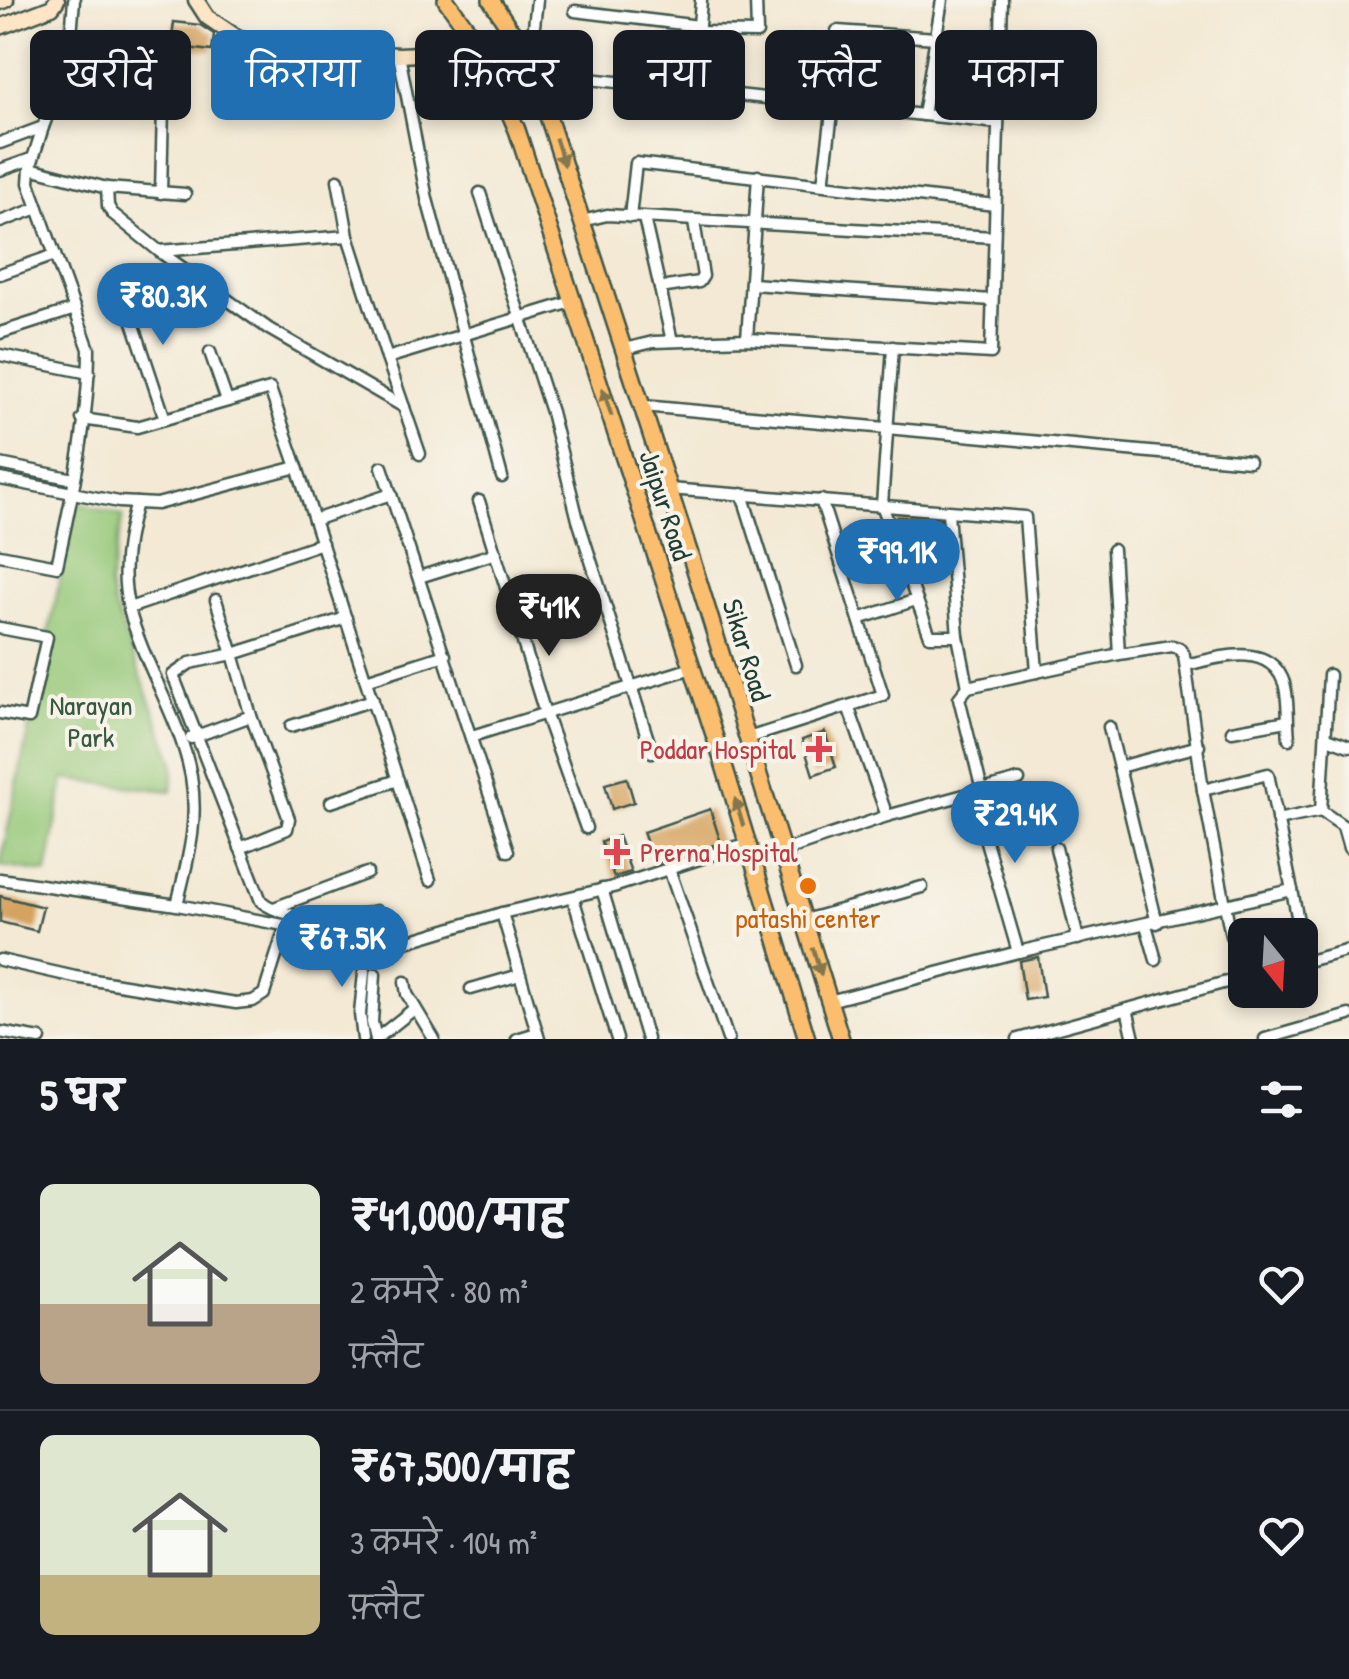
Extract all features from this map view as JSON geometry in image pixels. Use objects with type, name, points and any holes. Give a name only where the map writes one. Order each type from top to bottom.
[{"type":"main road","name":"Jaipur Road","points":[[446,0],[468,30]]},
{"type":"main road","name":"Sikar Road","points":[[492,0],[512,30]]},
{"type":"main road","name":"Jaipur Road","points":[[513,120],[576,301],[807,1039]]},
{"type":"main road","name":"Sikar Road","points":[[549,120],[625,349],[841,1039]]},
{"type":"street","points":[[0,27],[52,7],[57,0]]},
{"type":"street","points":[[0,555],[57,566],[89,372],[88,349],[29,182],[31,163],[69,58],[74,0]]},
{"type":"street","points":[[196,0],[207,17],[238,38],[303,50],[415,54]]},
{"type":"street","points":[[533,30],[536,0]]},
{"type":"street","points":[[575,11],[699,30],[701,0]]},
{"type":"street","points":[[745,32],[756,33],[756,0]]},
{"type":"street","points":[[937,30],[942,0]]},
{"type":"street","points":[[625,349],[653,342],[747,339],[990,352],[1002,0]]},
{"type":"street","points":[[923,115],[935,44]]},
{"type":"street","points":[[398,55],[427,199],[502,477]]},
{"type":"street","points":[[915,114],[998,123]]},
{"type":"street","points":[[161,192],[163,120]]},
{"type":"street","points":[[823,184],[830,120]]},
{"type":"street","points":[[0,144],[43,127]]},
{"type":"street","points":[[0,170],[31,163],[107,188],[185,194]]},
{"type":"street","points":[[630,217],[636,163],[995,205]]},
{"type":"street","points":[[747,339],[758,176]]},
{"type":"street","points":[[338,180],[348,236],[420,454]]},
{"type":"street","points":[[107,188],[112,214],[159,251],[269,329],[404,406]]},
{"type":"street","points":[[480,193],[551,412],[595,574],[652,752]]},
{"type":"street","points":[[0,222],[38,208]]},
{"type":"street","points":[[582,221],[608,215],[994,238]]},
{"type":"street","points":[[644,218],[672,342]]},
{"type":"street","points":[[660,288],[699,282],[703,276],[694,222]]},
{"type":"street","points":[[159,251],[348,236]]},
{"type":"street","points":[[0,274],[56,255]]},
{"type":"street","points":[[750,284],[992,300]]},
{"type":"street","points":[[122,289],[165,419]]},
{"type":"street","points":[[387,358],[576,301]]},
{"type":"street","points":[[0,333],[75,310]]},
{"type":"street","points":[[894,347],[882,506],[930,636],[958,636]]},
{"type":"street","points":[[210,352],[227,401]]},
{"type":"street","points":[[0,355],[89,372]]},
{"type":"street","points":[[82,419],[137,427],[270,389],[430,880]]},
{"type":"street","points":[[643,406],[1249,461]]},
{"type":"street","points":[[0,464],[74,479]]},
{"type":"street","points":[[0,479],[157,504],[297,467]]},
{"type":"street","points":[[382,467],[508,851]]},
{"type":"street","points":[[669,489],[1025,518],[1037,672]]},
{"type":"street","points":[[314,520],[391,494]]},
{"type":"street","points":[[742,494],[796,666]]},
{"type":"street","points":[[748,738],[883,695],[821,500]]},
{"type":"street","points":[[479,501],[586,828]]},
{"type":"street","points":[[136,502],[128,530],[125,573],[129,608],[190,774],[196,827],[177,904]]},
{"type":"street","points":[[948,513],[958,636],[968,687]]},
{"type":"street","points":[[129,608],[322,543]]},
{"type":"street","points":[[1113,550],[1119,654]]},
{"type":"street","points":[[419,577],[496,553]]},
{"type":"street","points":[[216,600],[251,716],[289,819],[287,829],[277,836],[240,848]]},
{"type":"street","points":[[858,619],[916,600]]},
{"type":"street","points":[[346,618],[233,654],[190,663],[173,675],[261,900],[273,908],[328,920],[376,911]]},
{"type":"street","points":[[0,628],[47,637],[30,718],[0,713]]},
{"type":"street","points":[[1018,952],[977,791],[959,698],[968,687],[1172,646],[1182,650],[1186,665],[1203,790],[1228,925]]},
{"type":"street","points":[[1186,665],[1243,653],[1278,673],[1284,685],[1288,738]]},
{"type":"street","points":[[366,680],[445,655]]},
{"type":"street","points":[[472,736],[692,668]]},
{"type":"street","points":[[1321,812],[1329,675]]},
{"type":"street","points":[[291,726],[373,700]]},
{"type":"street","points":[[848,706],[887,816]]},
{"type":"street","points":[[180,742],[251,716]]},
{"type":"street","points":[[1232,731],[1287,721]]},
{"type":"street","points":[[1108,727],[1152,924],[1156,960]]},
{"type":"street","points":[[1327,738],[1349,746]]},
{"type":"street","points":[[1119,767],[1199,746]]},
{"type":"street","points":[[1203,790],[1268,774],[1297,918]]},
{"type":"street","points":[[331,802],[398,780]]},
{"type":"street","points":[[783,851],[887,816],[1018,780]]},
{"type":"street","points":[[1277,820],[1321,812],[1346,829],[1349,848]]},
{"type":"street","points":[[0,879],[177,904],[368,941],[403,943],[502,912],[573,898],[748,843]]},
{"type":"street","points":[[1056,848],[1078,940]]},
{"type":"street","points":[[669,869],[728,1039]]},
{"type":"street","points":[[273,908],[367,873]]},
{"type":"street","points":[[805,920],[922,887]]},
{"type":"street","points":[[602,888],[646,1039]]},
{"type":"street","points":[[829,1001],[1018,952],[1292,890]]},
{"type":"street","points":[[573,898],[616,1039]]},
{"type":"street","points":[[502,912],[538,1036],[517,1039]]},
{"type":"street","points":[[0,960],[236,1004],[264,994],[286,925]]},
{"type":"street","points":[[363,1039],[360,1014],[368,941]]},
{"type":"street","points":[[1318,958],[1349,950]]},
{"type":"street","points":[[375,974],[372,1022],[376,1039],[414,1008]]},
{"type":"street","points":[[471,989],[520,975]]},
{"type":"street","points":[[404,982],[414,1008],[434,1039]]},
{"type":"street","points":[[1018,1039],[1228,982]]},
{"type":"street","points":[[1128,1009],[1134,1039]]},
{"type":"street","points":[[1265,1039],[1349,1015]]},
{"type":"street","points":[[0,1032],[40,1039]]},
{"type":"green space","name":"Narayan Park","points":[[76,502],[123,516],[109,585],[174,762],[172,791],[64,779],[47,873],[0,866]]},
{"type":"building","points":[[174,22],[200,25],[211,32],[211,51],[191,48],[191,30],[173,30]]},
{"type":"building","points":[[897,517],[940,519],[943,554],[914,560]]},
{"type":"building","points":[[825,732],[836,767],[813,775],[802,740]]},
{"type":"building","points":[[627,778],[634,802],[612,809],[605,784]]},
{"type":"building","points":[[710,809],[721,843],[654,864],[643,832]]},
{"type":"building","points":[[618,836],[631,872],[614,877],[601,842]]},
{"type":"building","points":[[0,896],[43,907],[37,931],[0,922]]},
{"type":"building","points":[[1038,957],[1044,997],[1025,1000],[1019,961]]},
{"type":"place","name":"Poddar Hospital","points":[[819,749]]},
{"type":"place","name":"Prerna Hospital","points":[[617,852]]},
{"type":"place","name":"patashi center","points":[[808,886]]}]
